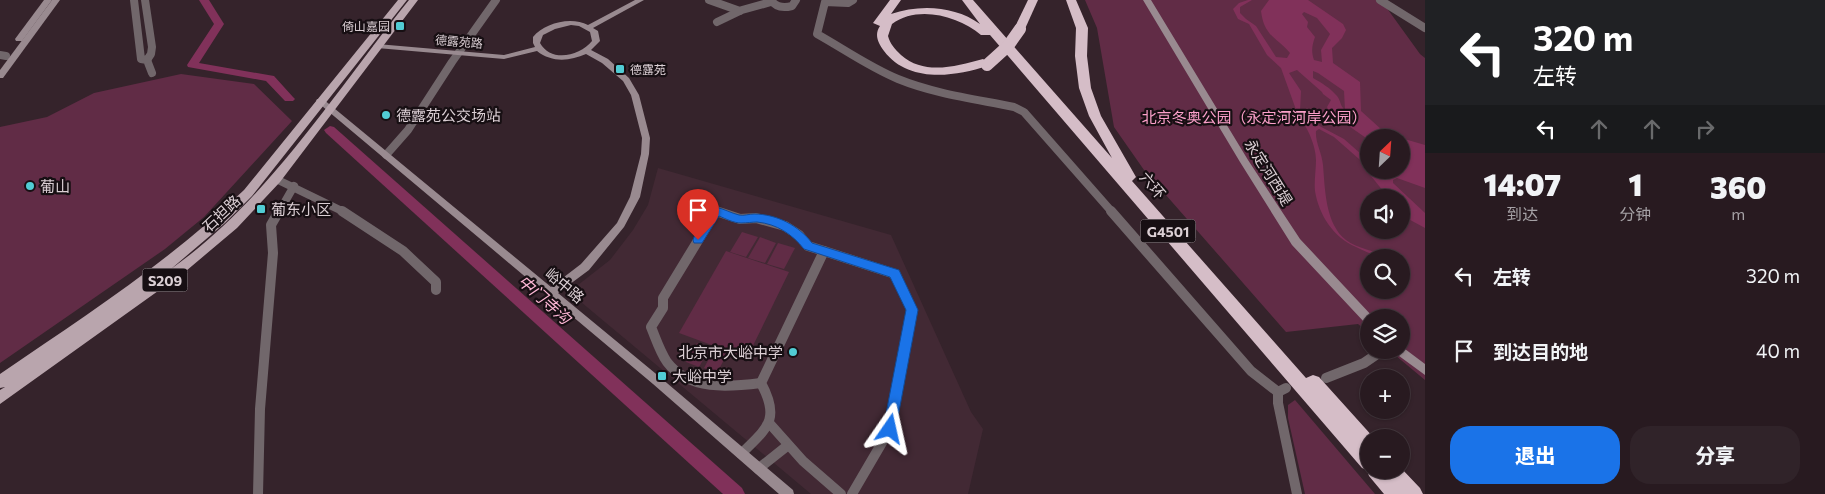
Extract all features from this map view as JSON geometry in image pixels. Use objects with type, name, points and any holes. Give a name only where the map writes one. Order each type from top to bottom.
[{"type":"highway","points":[[896,0],[873,31],[877,46],[886,58],[902,67],[940,76],[969,74],[1008,46],[1033,0]]},
{"type":"highway","name":"六环","points":[[967,0],[1360,452]]},
{"type":"highway","name":"六环","points":[[979,0],[1035,69],[1130,178],[1360,435]]},
{"type":"highway","points":[[1017,27],[1026,0]]},
{"type":"highway","points":[[1071,0],[1082,28],[1081,56],[1085,88],[1095,116],[1130,178]]},
{"type":"highway","points":[[985,64],[955,71],[921,69],[898,60],[883,42],[882,31],[886,24],[897,15],[913,12],[935,12],[957,16],[973,23],[985,33],[1052,97]]},
{"type":"highway","points":[[1384,479],[1396,494]]},
{"type":"highway","points":[[1399,479],[1413,494]]},
{"type":"main road","name":"石担路","points":[[0,398],[209,246],[234,225],[276,179],[320,101],[403,0]]},
{"type":"main road","name":"石担路","points":[[0,382],[203,236],[248,193],[304,132],[327,112],[376,46],[414,0]]},
{"type":"street","points":[[0,65],[3,56],[48,0]]},
{"type":"street","points":[[0,76],[56,0]]},
{"type":"street","points":[[134,0],[141,58],[147,60]]},
{"type":"street","points":[[145,0],[152,47],[152,54],[147,60]]},
{"type":"street","points":[[386,155],[402,138],[457,54],[496,0]]},
{"type":"street","points":[[589,27],[640,0]]},
{"type":"street","points":[[709,0],[740,11]]},
{"type":"street","points":[[717,22],[740,11],[771,1],[776,6],[785,7],[792,6],[796,0]]},
{"type":"street","points":[[853,0],[848,3],[825,2],[817,34],[869,66],[899,80],[925,89],[1014,106],[1024,112],[1250,370],[1282,390],[1278,403],[1297,494]]},
{"type":"street","name":"永定河西堤","points":[[1147,0],[1244,162],[1296,242],[1360,310]]},
{"type":"street","points":[[1380,0],[1425,28]]},
{"type":"street","points":[[571,23],[589,27],[597,36],[593,46],[587,51],[558,57],[549,55],[539,48],[536,41],[538,36],[552,26],[571,23]]},
{"type":"street","name":"德露苑路","points":[[376,46],[504,57],[539,48]]},
{"type":"street","points":[[550,293],[585,267],[621,225],[635,197],[645,154],[644,130],[635,95],[626,80],[605,61],[587,51]]},
{"type":"street","points":[[147,60],[152,73]]},
{"type":"street","name":"峪中路","points":[[320,101],[327,112],[386,155],[657,381],[788,494]]},
{"type":"street","points":[[276,179],[294,186],[391,242],[429,274],[436,282],[436,290]]},
{"type":"street","points":[[258,494],[260,409],[273,253],[271,225],[294,186]]},
{"type":"street","points":[[761,383],[719,386],[699,383],[677,373],[668,364],[651,327],[662,308],[663,298],[716,211],[740,220],[756,218],[785,226],[799,235],[808,246],[895,274],[912,310],[890,429],[852,494]]},
{"type":"street","points":[[761,383],[824,251]]},
{"type":"street","points":[[1410,358],[1425,370]]},
{"type":"street","points":[[1326,378],[1370,359]]},
{"type":"street","points":[[741,454],[770,424],[772,405],[761,383]]},
{"type":"street","points":[[770,424],[787,446],[810,470],[841,494]]},
{"type":"street","points":[[758,468],[787,446]]},
{"type":"shaded area","points":[[1252,0],[1240,7],[1240,13],[1256,26],[1276,57],[1287,58],[1290,53],[1271,35],[1265,26],[1261,11],[1269,0],[1308,0],[1343,24],[1346,30],[1342,38],[1332,48],[1333,63],[1360,82],[1361,111],[1381,129],[1360,129],[1360,134],[1330,113],[1327,107],[1331,100],[1297,70],[1289,73],[1301,91],[1300,111],[1310,121],[1344,139],[1360,153],[1360,160],[1334,137],[1319,129],[1316,131],[1322,161],[1327,205],[1334,225],[1346,240],[1365,249],[1361,249],[1348,243],[1340,237],[1324,217],[1315,191],[1315,149],[1311,137],[1299,118],[1281,68],[1267,55],[1249,24],[1238,19],[1233,9],[1239,3]],"holes":[[[1304,12],[1317,18],[1330,34],[1321,50],[1322,62],[1314,60],[1312,49],[1315,37],[1307,27],[1308,22],[1302,14]],[[1313,71],[1344,91],[1345,110],[1334,93],[1313,78]]]},
{"type":"shaded area","points":[[1410,141],[1425,145],[1425,188],[1400,179],[1410,179]]},
{"type":"shaded area","name":"北京市大峪中学","points":[[658,168],[891,235],[971,412],[983,429],[968,494],[811,494],[569,292],[610,260],[633,230],[648,205]]},
{"type":"shaded area","points":[[1373,179],[1395,179],[1393,183],[1399,189],[1382,189]]},
{"type":"shaded area","points":[[1410,199],[1425,213],[1425,228],[1410,220]]},
{"type":"green space","name":"北京冬奥公园（永定河河岸公园）","points":[[1085,0],[1381,0],[1420,54],[1425,58],[1425,380],[1400,359],[1410,359],[1410,309],[1360,309],[1360,326],[1358,324],[1286,332],[1144,170],[1114,127],[1097,28]]},
{"type":"green space","points":[[181,74],[254,84],[292,121],[204,217],[165,249],[0,363],[0,127],[47,117],[94,93]]},
{"type":"green space","points":[[742,232],[758,237],[746,257],[730,252]]},
{"type":"green space","points":[[760,237],[776,243],[765,263],[748,258]]},
{"type":"green space","points":[[778,243],[795,248],[784,269],[767,264]]},
{"type":"green space","points":[[726,251],[789,272],[747,358],[679,333]]},
{"type":"green space","points":[[697,343],[710,348],[699,367],[686,362]]},
{"type":"green space","points":[[714,349],[727,354],[717,373],[704,368]]},
{"type":"green space","points":[[1295,400],[1360,476],[1360,479],[1362,479],[1375,494],[1305,494],[1288,418],[1288,405]]},
{"type":"waterway","name":"中门寺沟","points":[[204,0],[219,24],[192,65],[270,78],[289,99]]},
{"type":"waterway","name":"中门寺沟","points":[[330,130],[736,494]]},
{"type":"place","name":"倚山嘉园","points":[[400,26]]},
{"type":"place","name":"德露苑","points":[[620,69]]},
{"type":"place","name":"德露苑公交场站","points":[[386,115]]},
{"type":"place","name":"葡山","points":[[30,186]]},
{"type":"place","name":"葡东小区","points":[[261,209]]},
{"type":"place","name":"北京市大峪中学","points":[[793,352]]},
{"type":"place","name":"大峪中学","points":[[662,376]]},
{"type":"route","points":[[698,240],[716,211],[740,220],[756,218],[769,220],[785,226],[799,235],[808,246],[895,274],[912,310],[890,429]]}]
